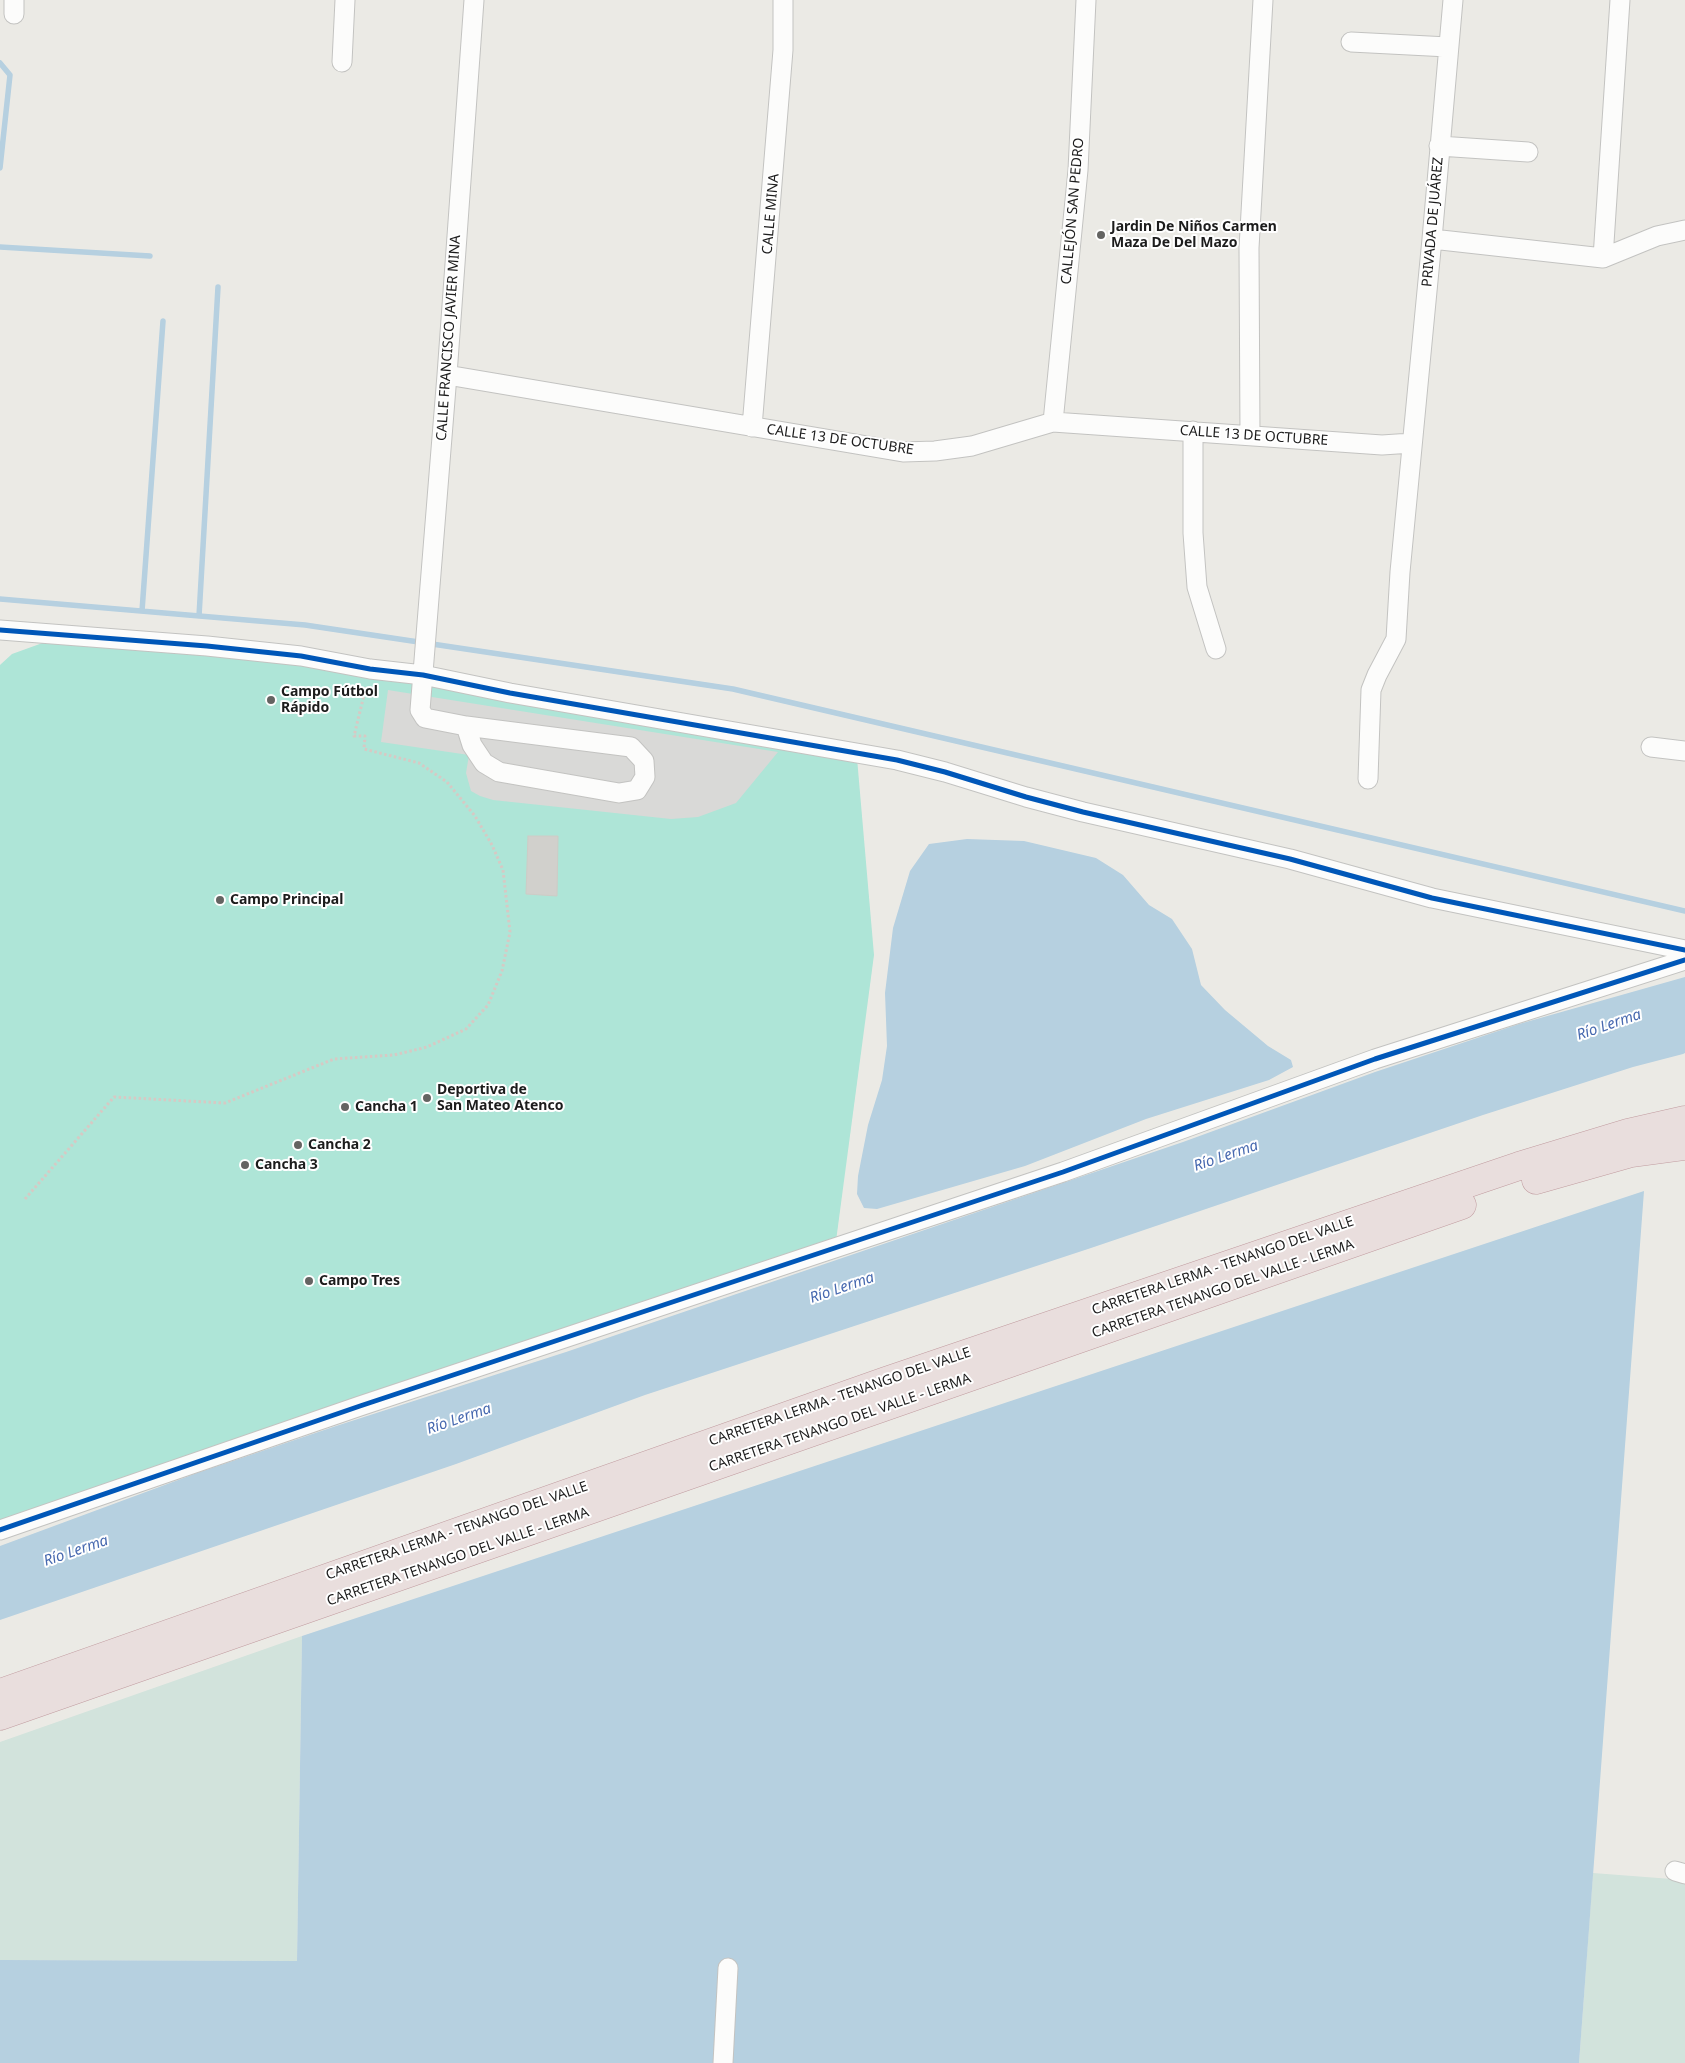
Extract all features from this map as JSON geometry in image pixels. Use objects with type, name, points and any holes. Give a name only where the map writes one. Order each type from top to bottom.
[{"type":"highway","name":"CARRETERA LERMA - TENANGO DEL VALLE","points":[[0,1693],[886,1380],[1519,1166],[1628,1133],[1685,1120]]},
{"type":"highway","name":"CARRETERA TENANGO DEL VALLE - LERMA","points":[[0,1716],[1523,1184],[1631,1153],[1685,1146]]},
{"type":"street","points":[[342,62],[345,0]]},
{"type":"street","name":"CALLE FRANCISCO JAVIER MINA","points":[[466,726],[472,745],[484,762],[499,772],[619,793],[637,790],[645,777],[644,761],[631,747],[466,726],[425,718],[420,710],[428,629],[474,0]]},
{"type":"street","name":"CALLE MINA","points":[[752,427],[783,50],[783,0]]},
{"type":"street","name":"CALLEJÓN SAN PEDRO","points":[[1053,422],[1078,170],[1086,0]]},
{"type":"street","points":[[1250,435],[1249,248],[1263,0]]},
{"type":"street","name":"PRIVADA DE JUÁREZ","points":[[1368,779],[1371,690],[1376,675],[1396,639],[1400,572],[1453,0]]},
{"type":"street","points":[[1603,258],[1620,0]]},
{"type":"street","points":[[1351,42],[1448,47]]},
{"type":"street","points":[[1439,146],[1528,152]]},
{"type":"street","points":[[1432,239],[1603,258],[1657,236],[1685,230]]},
{"type":"street","name":"CALLE 13 DE OCTUBRE","points":[[447,375],[903,452],[936,451],[972,446],[1053,422],[1382,445],[1412,443]]},
{"type":"street","points":[[1193,431],[1193,533],[1197,587],[1216,649]]},
{"type":"street","points":[[0,630],[207,646],[301,656],[370,669],[424,666],[510,693],[897,760],[1075,810],[1298,861],[1432,898],[1685,950]]},
{"type":"street","points":[[1651,747],[1685,751]]},
{"type":"street","points":[[0,1530],[360,1406],[1064,1172],[1375,1060],[1685,960]]},
{"type":"street","points":[[723,2063],[728,1968]]},
{"type":"path","points":[[25,1199],[114,1096],[225,1104],[334,1059],[394,1055],[427,1047],[466,1029],[488,1005],[502,971],[510,932],[503,870],[492,845],[474,816],[447,782],[419,763],[364,749],[365,736],[354,736],[370,669]]},
{"type":"shaded area","points":[[388,690],[778,752],[736,803],[698,817],[671,819],[493,800],[471,791],[466,773],[469,755],[381,742]]},
{"type":"shaded area","points":[[302,1636],[297,1961],[0,1960],[0,1742]]},
{"type":"shaded area","points":[[1593,1873],[1685,1880],[1685,2063],[1579,2063]]},
{"type":"green space","name":"Deportiva de San Mateo Atenco","points":[[48,641],[333,668],[857,758],[874,955],[836,1241],[0,1521],[0,665],[12,654]]},
{"type":"water","points":[[967,839],[1024,841],[1096,858],[1123,875],[1149,905],[1172,919],[1192,949],[1201,985],[1225,1010],[1268,1046],[1291,1060],[1293,1067],[1269,1080],[1146,1119],[1025,1166],[877,1209],[864,1208],[857,1194],[858,1176],[868,1125],[882,1080],[887,1046],[885,993],[893,928],[910,871],[929,844]]},
{"type":"water","name":"Río Lerma","points":[[1685,977],[1685,1053],[1683,1054],[1633,1067],[1483,1115],[1091,1248],[645,1395],[456,1464],[0,1620],[0,1546],[197,1473],[566,1352],[1183,1142],[1375,1072],[1519,1024]]},
{"type":"water","points":[[1644,1191],[1579,2063],[0,2063],[0,1960],[297,1961],[302,1636]]},
{"type":"building","points":[[528,836],[558,836],[557,896],[526,894]]},
{"type":"waterway","points":[[0,63],[10,75],[0,168]]},
{"type":"waterway","points":[[0,247],[150,256]]},
{"type":"waterway","points":[[199,616],[218,287]]},
{"type":"waterway","points":[[142,611],[163,321]]},
{"type":"waterway","points":[[0,599],[305,625],[733,689],[1685,911]]},
{"type":"cycle path","points":[[0,630],[207,646],[301,656],[370,669],[423,675],[510,693],[897,760],[1083,812],[1290,859],[1432,898],[1685,950]]},
{"type":"cycle path","points":[[0,1530],[360,1406],[1063,1172],[1375,1059],[1685,960]]},
{"type":"place","name":"Jardin De Niños Carmen Maza De Del Mazo","points":[[1101,235]]},
{"type":"place","name":"Campo Fútbol Rápido","points":[[271,700]]},
{"type":"place","name":"Campo Principal","points":[[220,900]]},
{"type":"place","name":"Deportiva de San Mateo Atenco","points":[[427,1098]]},
{"type":"place","name":"Cancha 1","points":[[345,1107]]},
{"type":"place","name":"Cancha 2","points":[[298,1145]]},
{"type":"place","name":"Cancha 3","points":[[245,1165]]},
{"type":"place","name":"Campo Tres","points":[[309,1281]]}]
